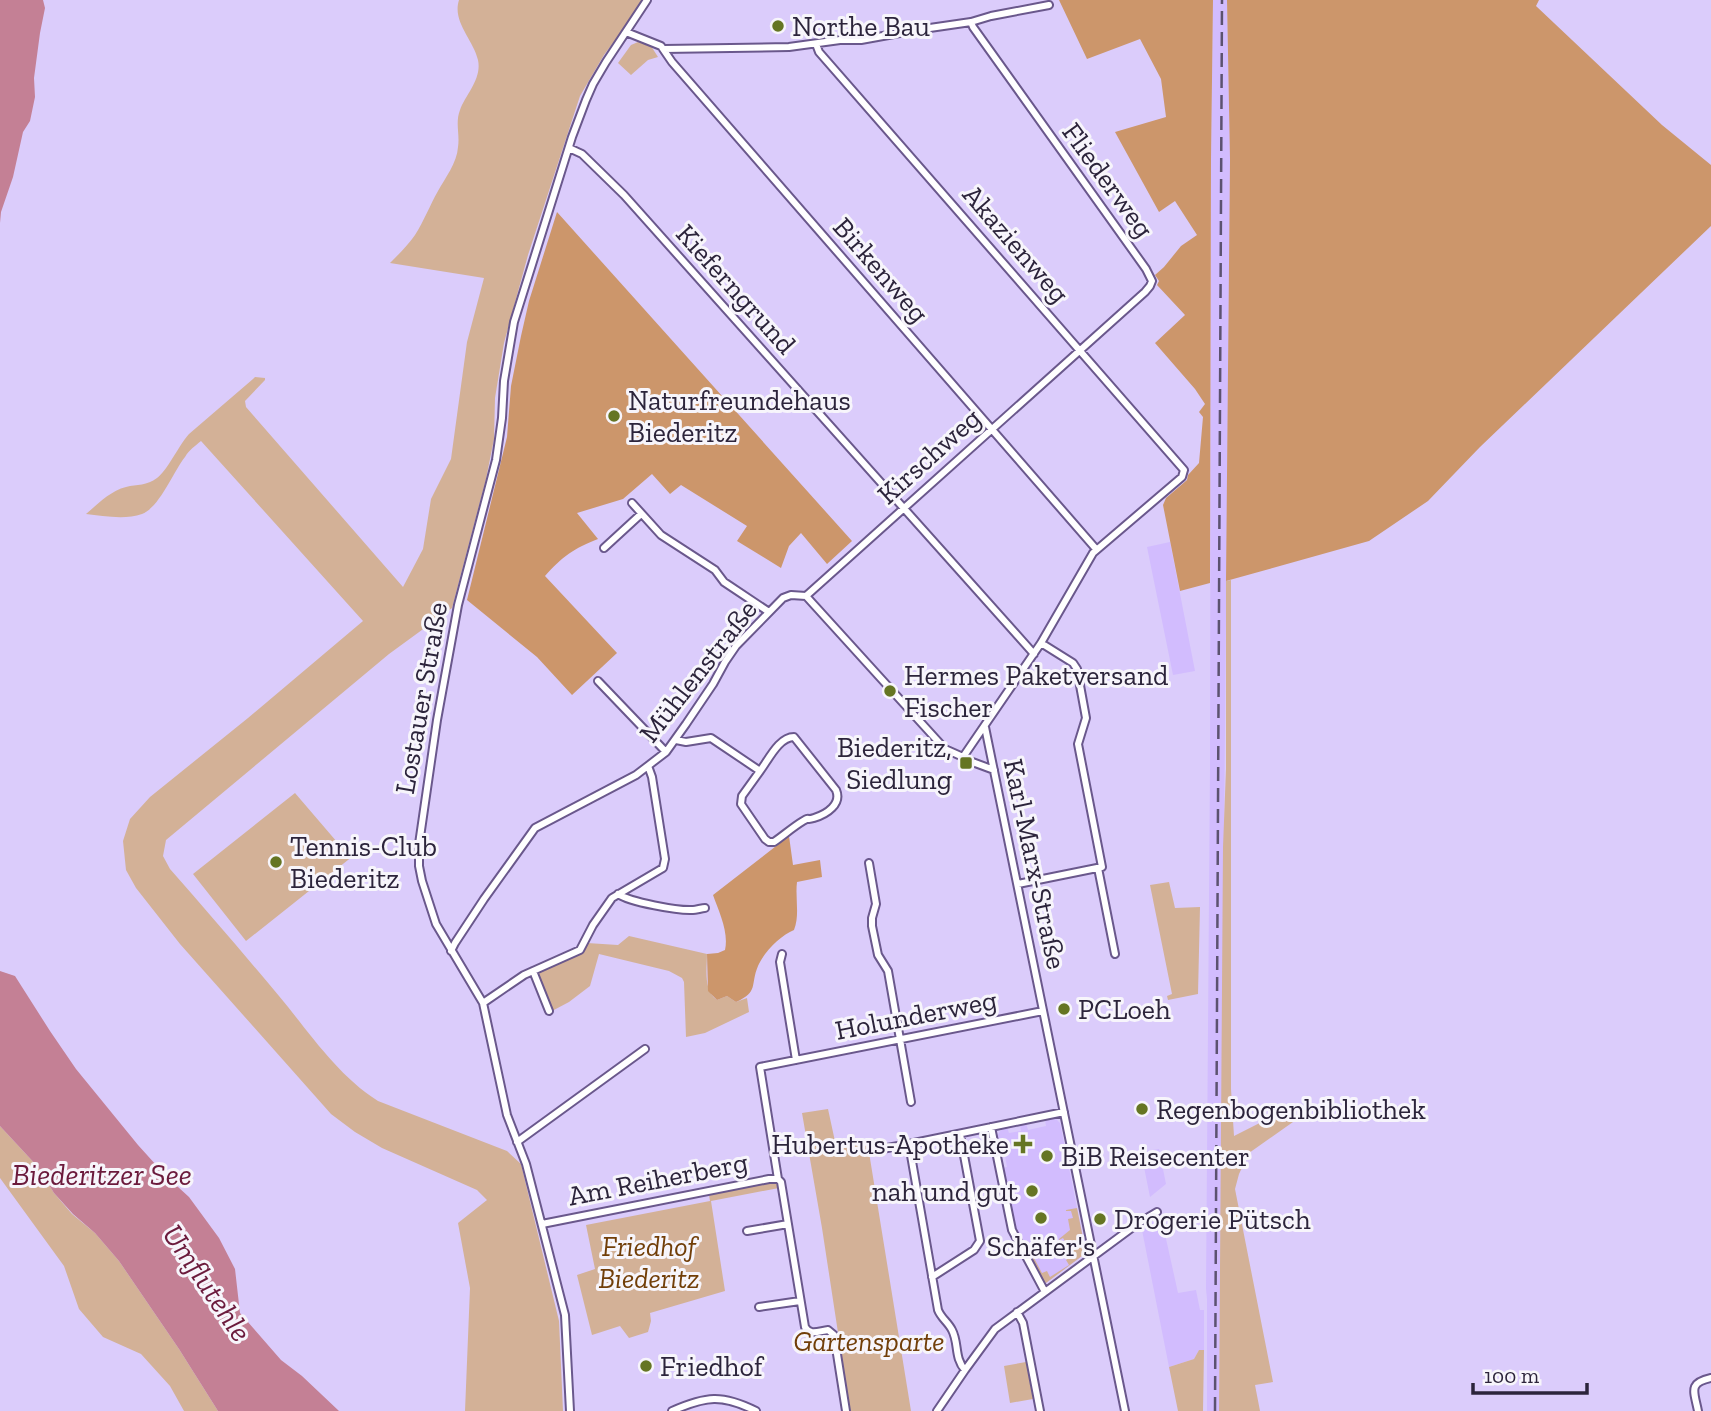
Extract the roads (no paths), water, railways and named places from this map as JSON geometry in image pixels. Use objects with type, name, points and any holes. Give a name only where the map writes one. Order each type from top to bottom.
[{"type":"street","name":"Lostauer Straße","points":[[570,1411],[565,1320],[526,1164],[507,1115],[483,1003],[436,924],[422,881],[418,856],[422,812],[458,605],[496,460],[504,382],[514,322],[569,148],[593,84],[647,0]]},
{"type":"street","points":[[664,50],[789,47],[861,40],[971,22],[1049,5]]},
{"type":"street","name":"Fliederweg","points":[[971,22],[1003,71],[1151,275],[1150,286],[1079,349]]},
{"type":"street","name":"Birkenweg","points":[[626,32],[664,50],[1096,549]]},
{"type":"street","name":"Akazienweg","points":[[816,44],[827,61],[1181,465],[1184,472],[1182,477],[1096,549]]},
{"type":"street","name":"Kieferngrund","points":[[569,148],[582,154],[624,195],[1034,654]]},
{"type":"street","name":"Kirschweg","points":[[806,596],[1079,349]]},
{"type":"street","points":[[632,503],[661,535],[715,570],[724,582],[769,612]]},
{"type":"street","points":[[604,548],[641,514]]},
{"type":"street","points":[[963,757],[1034,654],[1096,549]]},
{"type":"street","name":"Mühlenstraße","points":[[451,951],[535,828],[636,775],[666,752],[736,646],[778,603],[791,595],[806,596]]},
{"type":"street","points":[[806,596],[941,745],[950,752],[994,770]]},
{"type":"street","points":[[1018,884],[1102,867],[1078,744],[1086,718],[1077,669],[1073,663],[1041,643]]},
{"type":"street","points":[[598,681],[666,752]]},
{"type":"street","name":"Karl-Marx-Straße","points":[[985,727],[1125,1411]]},
{"type":"street","points":[[794,737],[836,790],[836,804],[814,818],[804,820],[774,842],[769,842],[743,808],[741,800],[760,771],[782,741],[794,737]]},
{"type":"street","points":[[676,740],[686,742],[711,738],[760,771]]},
{"type":"street","points":[[483,1003],[518,979],[580,950],[608,902],[663,867],[665,862],[648,766]]},
{"type":"street","points":[[869,863],[877,904],[872,926],[878,955],[888,971],[911,1102]]},
{"type":"street","points":[[1098,868],[1115,954]]},
{"type":"street","points":[[618,894],[681,909],[705,908]]},
{"type":"street","points":[[782,954],[780,962],[796,1060]]},
{"type":"street","points":[[533,971],[549,1011]]},
{"type":"street","name":"Holunderweg","points":[[778,1179],[760,1067],[1044,1011]]},
{"type":"street","points":[[517,1142],[645,1049]]},
{"type":"street","points":[[871,1151],[1064,1112]]},
{"type":"street","points":[[991,1127],[1012,1230],[1045,1292]]},
{"type":"street","points":[[932,1277],[974,1250],[980,1241],[960,1134]]},
{"type":"street","points":[[909,1144],[939,1314],[953,1331],[959,1361],[964,1370]]},
{"type":"street","name":"Am Reiherberg","points":[[542,1224],[778,1179],[781,1182],[806,1330],[828,1330],[834,1335],[846,1411]]},
{"type":"street","points":[[937,1411],[992,1331],[1157,1212]]},
{"type":"street","points":[[747,1231],[788,1224]]},
{"type":"street","points":[[759,1307],[800,1301]]},
{"type":"street","points":[[1017,1312],[1023,1323],[1040,1411]]},
{"type":"street","points":[[1698,1411],[1695,1385],[1700,1380],[1711,1378]]},
{"type":"street","points":[[672,1411],[691,1403],[719,1398],[738,1402],[756,1411]]},
{"type":"water","points":[[0,0],[43,0],[45,8],[30,121],[23,132],[0,223]]},
{"type":"water","name":"Biederitzer See","points":[[0,971],[15,976],[76,1069],[138,1145],[189,1197],[219,1238],[235,1269],[240,1313],[281,1360],[339,1411],[218,1411],[119,1261],[54,1193],[38,1167],[0,1126]]},
{"type":"railway","points":[[1215,1411],[1222,0]]},
{"type":"place","name":"Northe Bau","points":[[778,26]]},
{"type":"place","name":"Naturfreundehaus Biederitz","points":[[614,416]]},
{"type":"place","name":"Hermes Paketversand Fischer","points":[[890,691]]},
{"type":"place","name":"Biederitz, Siedlung","points":[[966,763]]},
{"type":"place","name":"Tennis-Club Biederitz","points":[[276,862]]},
{"type":"place","name":"PCLoeh","points":[[1064,1009]]},
{"type":"place","name":"Regenbogenbibliothek","points":[[1142,1109]]},
{"type":"place","name":"Hubertus-Apotheke","points":[[1023,1144]]},
{"type":"place","name":"BiB Reisecenter","points":[[1047,1156]]},
{"type":"place","name":"nah und gut","points":[[1032,1191]]},
{"type":"place","name":"Schäfer's","points":[[1041,1218]]},
{"type":"place","name":"Drogerie Pütsch","points":[[1100,1219]]},
{"type":"place","name":"Friedhof","points":[[646,1366]]},
{"type":"park label","name":"Friedhof Biederitz","points":[[649,1262]]},
{"type":"park label","name":"Gartensparte","points":[[869,1341]]},
{"type":"water label","name":"Umflutehle","points":[[207,1283]]}]
